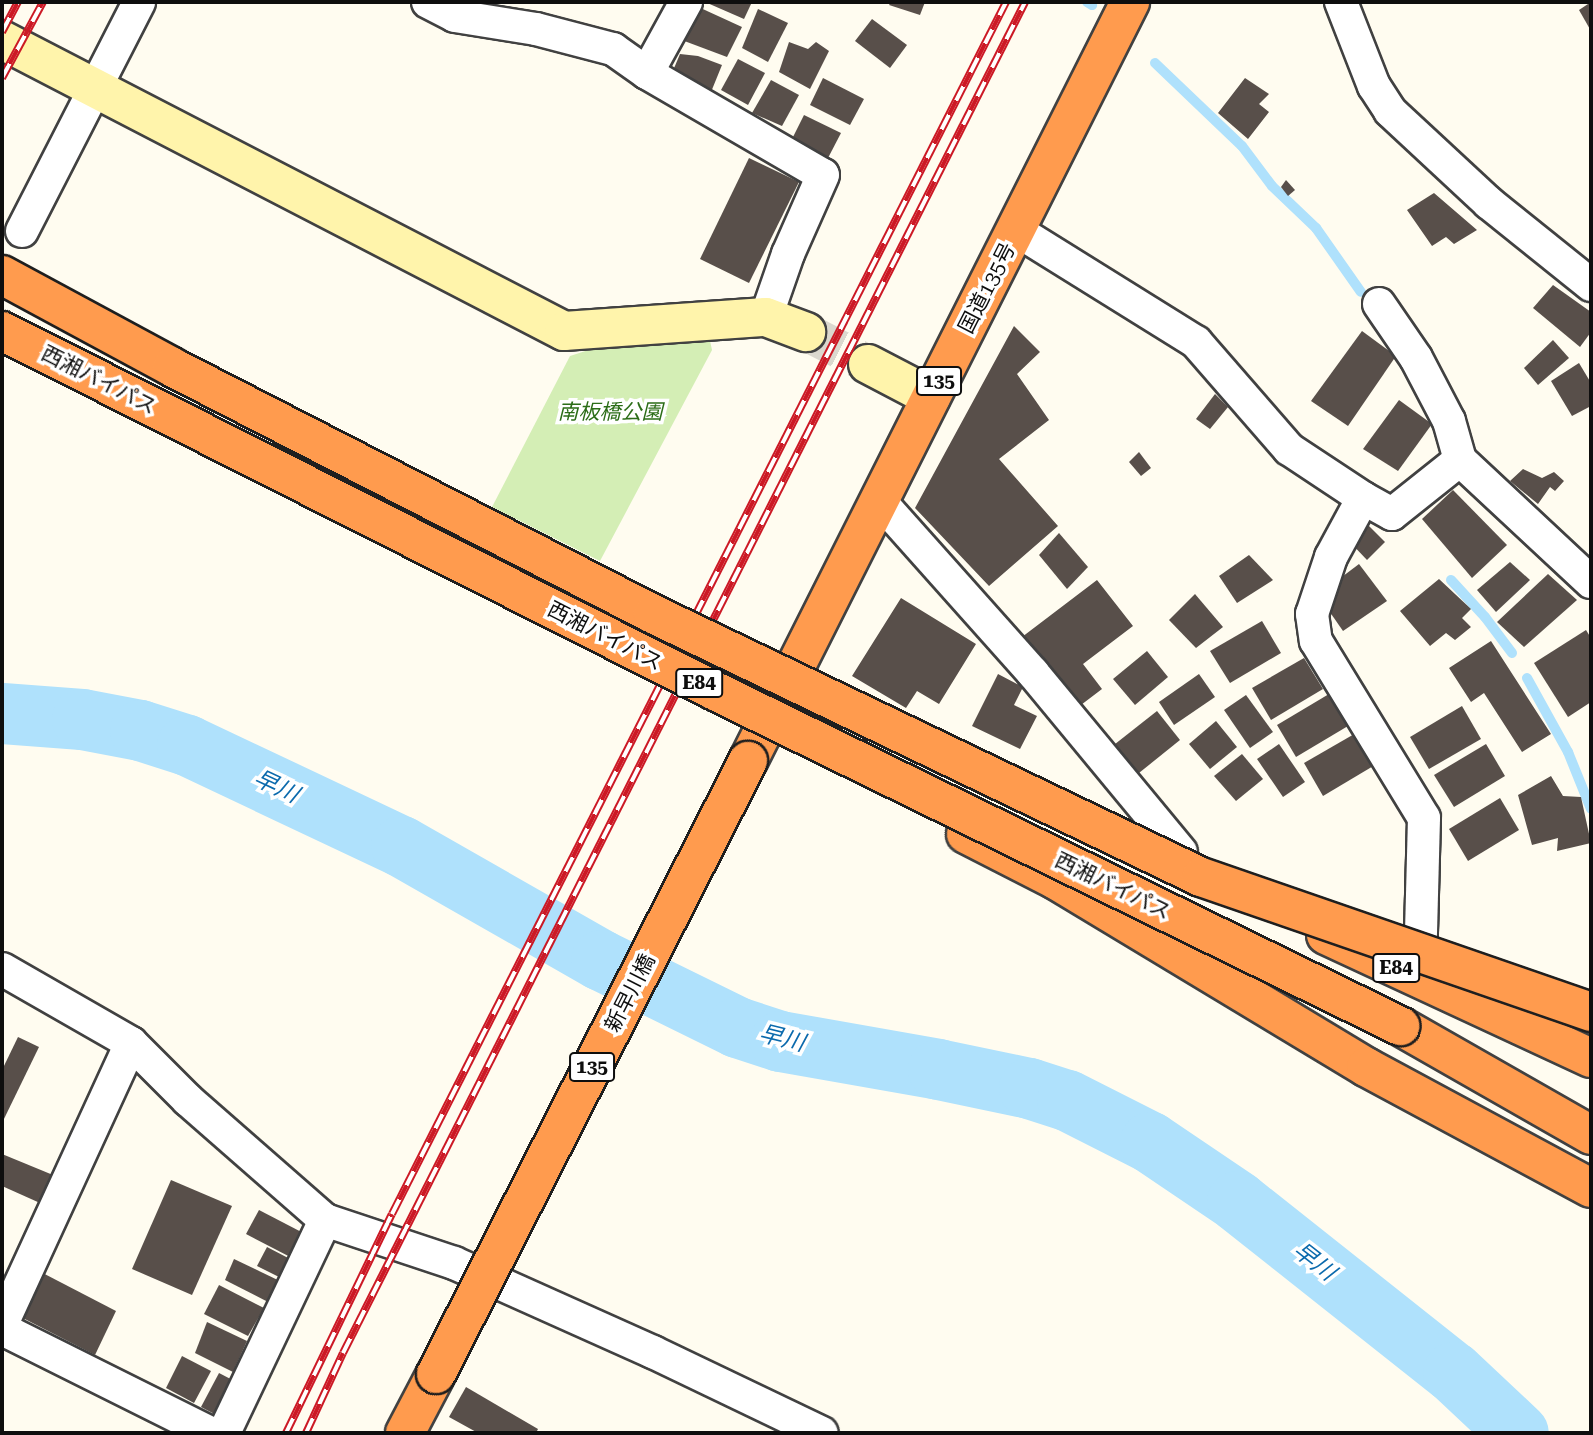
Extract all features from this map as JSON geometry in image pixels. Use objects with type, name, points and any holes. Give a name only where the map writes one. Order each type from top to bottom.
[{"type":"highway","name":"国道135号","points":[[756,745],[1130,2]]},
{"type":"highway","name":"西湘バイパス","points":[[2,275],[172,367],[653,614],[1191,864]]},
{"type":"highway","name":"西湘バイパス","points":[[2,331],[715,691],[1400,1026]]},
{"type":"highway","points":[[756,745],[1056,880],[1366,1067],[1591,1188]]},
{"type":"highway","name":"新早川橋","points":[[405,1433],[756,745]]},
{"type":"highway","name":"E84","points":[[1191,864],[1591,1012]]},
{"type":"highway","name":"E84","points":[[1191,864],[1591,1058]]},
{"type":"highway","name":"E84","points":[[1400,1026],[1591,1105]]},
{"type":"highway","name":"E84","points":[[1400,1026],[1591,1135]]},
{"type":"street","points":[[22,231],[139,2]]},
{"type":"street","points":[[428,2],[455,16],[536,29],[613,49],[647,74],[823,175],[788,254],[766,317]]},
{"type":"street","points":[[647,74],[685,2]]},
{"type":"street","points":[[1341,2],[1374,86],[1390,111],[1489,203],[1591,285]]},
{"type":"street","points":[[2,40],[564,331],[766,317],[806,332]]},
{"type":"street","points":[[1016,230],[1196,342],[1289,449],[1392,514],[1460,460]]},
{"type":"street","points":[[1379,304],[1416,358],[1448,421],[1460,460],[1591,582]]},
{"type":"street","points":[[868,364],[931,397]]},
{"type":"street","points":[[1363,498],[1331,557],[1312,614],[1316,641],[1424,818],[1420,966]]},
{"type":"street","points":[[878,499],[1033,673],[1191,864]]},
{"type":"street","points":[[795,664],[1191,864],[1591,1041]]},
{"type":"street","points":[[2,969],[131,1043],[188,1100],[325,1220],[454,1263],[653,1352],[822,1433]]},
{"type":"street","points":[[131,1043],[2,1326],[211,1433]]},
{"type":"street","points":[[224,1433],[325,1220]]},
{"type":"green space","name":"南板橋公園","points":[[709,336],[712,350],[600,561],[492,507],[570,356],[601,346]]},
{"type":"building","points":[[705,2],[752,2],[744,19]]},
{"type":"building","points":[[891,2],[925,2],[920,15],[889,5]]},
{"type":"building","points":[[1591,2],[1591,31],[1579,10]]},
{"type":"building","points":[[694,5],[742,27],[727,57],[679,39]]},
{"type":"building","points":[[758,9],[788,23],[768,62],[742,48]]},
{"type":"building","points":[[872,19],[907,45],[890,68],[855,41]]},
{"type":"building","points":[[789,42],[808,49],[816,42],[829,51],[810,89],[779,72]]},
{"type":"building","points":[[680,54],[698,56],[722,65],[711,92],[672,73]]},
{"type":"building","points":[[738,59],[765,73],[748,105],[721,90]]},
{"type":"building","points":[[823,78],[864,99],[850,125],[810,105]]},
{"type":"building","points":[[1245,78],[1269,94],[1259,104],[1269,112],[1248,139],[1218,113]]},
{"type":"building","points":[[771,80],[799,95],[782,126],[752,113]]},
{"type":"building","points":[[804,115],[841,133],[828,158],[791,141]]},
{"type":"building","points":[[749,158],[799,182],[749,283],[700,259]]},
{"type":"building","points":[[1286,180],[1295,190],[1288,196],[1281,187]]},
{"type":"building","points":[[1434,193],[1477,230],[1454,244],[1446,237],[1432,246],[1407,210]]},
{"type":"building","points":[[1553,285],[1591,312],[1591,332],[1580,347],[1533,308]]},
{"type":"building","points":[[1014,326],[1040,352],[1017,374],[1049,420],[999,459],[1058,526],[989,586],[915,508]]},
{"type":"building","points":[[1362,331],[1396,356],[1348,426],[1311,401]]},
{"type":"building","points":[[1553,340],[1569,358],[1538,385],[1524,368]]},
{"type":"building","points":[[1579,363],[1591,383],[1591,406],[1572,416],[1551,381]]},
{"type":"building","points":[[1215,394],[1228,407],[1210,429],[1196,419]]},
{"type":"building","points":[[1399,400],[1432,424],[1398,471],[1363,449]]},
{"type":"building","points":[[1139,452],[1151,468],[1141,476],[1129,462]]},
{"type":"building","points":[[1523,469],[1542,478],[1554,472],[1564,481],[1555,491],[1550,487],[1538,504],[1510,481]]},
{"type":"building","points":[[1453,490],[1507,545],[1472,578],[1422,519]]},
{"type":"building","points":[[1363,520],[1385,542],[1367,560],[1348,540]]},
{"type":"building","points":[[1059,533],[1088,567],[1067,589],[1039,555]]},
{"type":"building","points":[[1249,555],[1273,580],[1237,603],[1219,576]]},
{"type":"building","points":[[1510,562],[1530,580],[1496,612],[1477,590]]},
{"type":"building","points":[[1359,564],[1387,601],[1343,631],[1318,595]]},
{"type":"building","points":[[1548,574],[1577,600],[1524,647],[1497,622]]},
{"type":"building","points":[[1439,579],[1471,609],[1462,618],[1471,627],[1455,640],[1446,633],[1430,646],[1400,611]]},
{"type":"building","points":[[1097,580],[1133,626],[1083,664],[1102,689],[1077,708],[1022,637]]},
{"type":"building","points":[[1195,594],[1223,627],[1196,648],[1169,620]]},
{"type":"building","points":[[901,598],[976,644],[939,704],[917,691],[906,708],[852,676]]},
{"type":"building","points":[[1262,621],[1281,653],[1230,683],[1210,651]]},
{"type":"building","points":[[1586,630],[1591,638],[1591,702],[1568,717],[1534,663]]},
{"type":"building","points":[[1491,641],[1551,734],[1522,752],[1484,693],[1471,702],[1449,668]]},
{"type":"building","points":[[1147,651],[1168,677],[1135,705],[1113,679]]},
{"type":"building","points":[[1304,658],[1323,689],[1271,720],[1252,688]]},
{"type":"building","points":[[998,674],[1023,687],[1014,705],[1037,716],[1020,749],[972,726]]},
{"type":"building","points":[[1199,674],[1215,697],[1174,725],[1159,702]]},
{"type":"building","points":[[1329,694],[1348,726],[1296,757],[1277,725]]},
{"type":"building","points":[[1246,695],[1273,732],[1250,748],[1224,710]]},
{"type":"building","points":[[1462,706],[1481,739],[1429,769],[1410,737]]},
{"type":"building","points":[[1157,711],[1180,740],[1134,777],[1110,748]]},
{"type":"building","points":[[1216,721],[1237,747],[1210,769],[1189,744]]},
{"type":"building","points":[[1356,733],[1375,765],[1323,796],[1304,763]]},
{"type":"building","points":[[1279,744],[1305,782],[1283,797],[1257,759]]},
{"type":"building","points":[[1486,744],[1505,776],[1454,807],[1434,775]]},
{"type":"building","points":[[1242,754],[1263,779],[1236,801],[1214,776]]},
{"type":"building","points":[[1551,776],[1563,796],[1581,797],[1591,843],[1557,851],[1558,838],[1532,845],[1518,795]]},
{"type":"building","points":[[1500,798],[1519,830],[1468,861],[1449,829]]},
{"type":"building","points":[[18,1037],[39,1047],[2,1123],[2,1070]]},
{"type":"building","points":[[2,1154],[53,1175],[40,1203],[2,1186]]},
{"type":"building","points":[[171,1180],[232,1206],[192,1295],[132,1269]]},
{"type":"building","points":[[259,1210],[311,1237],[298,1261],[246,1234]]},
{"type":"building","points":[[267,1247],[292,1260],[283,1279],[257,1266]]},
{"type":"building","points":[[234,1259],[284,1283],[272,1304],[225,1280]]},
{"type":"building","points":[[35,1269],[116,1311],[95,1355],[15,1314]]},
{"type":"building","points":[[219,1285],[264,1308],[248,1336],[204,1314]]},
{"type":"building","points":[[207,1322],[247,1341],[233,1372],[195,1353]]},
{"type":"building","points":[[182,1356],[211,1371],[194,1403],[166,1388]]},
{"type":"building","points":[[219,1373],[244,1386],[226,1420],[201,1407]]},
{"type":"building","points":[[466,1387],[538,1429],[536,1433],[478,1433],[449,1417]]},
{"type":"waterway","points":[[1087,2],[1092,5]]},
{"type":"waterway","points":[[1155,63],[1242,146],[1272,186],[1316,228],[1361,292]]},
{"type":"waterway","points":[[1451,580],[1485,617],[1512,653]]},
{"type":"waterway","points":[[1527,678],[1568,752],[1591,809]]},
{"type":"waterway","name":"早川","points":[[2,713],[82,719],[140,730],[187,745],[401,846],[601,960],[737,1027],[780,1041],[938,1069],[1029,1088],[1067,1100],[1150,1142],[1237,1201],[1453,1372],[1518,1433]]},
{"type":"tunnel","points":[[806,332],[868,364]]},
{"type":"railway","points":[[2,32],[18,2]]},
{"type":"railway","points":[[2,78],[43,2]]},
{"type":"railway","points":[[286,1433],[392,1214],[1006,2]]},
{"type":"railway","points":[[306,1433],[343,1353],[1025,2]]}]
